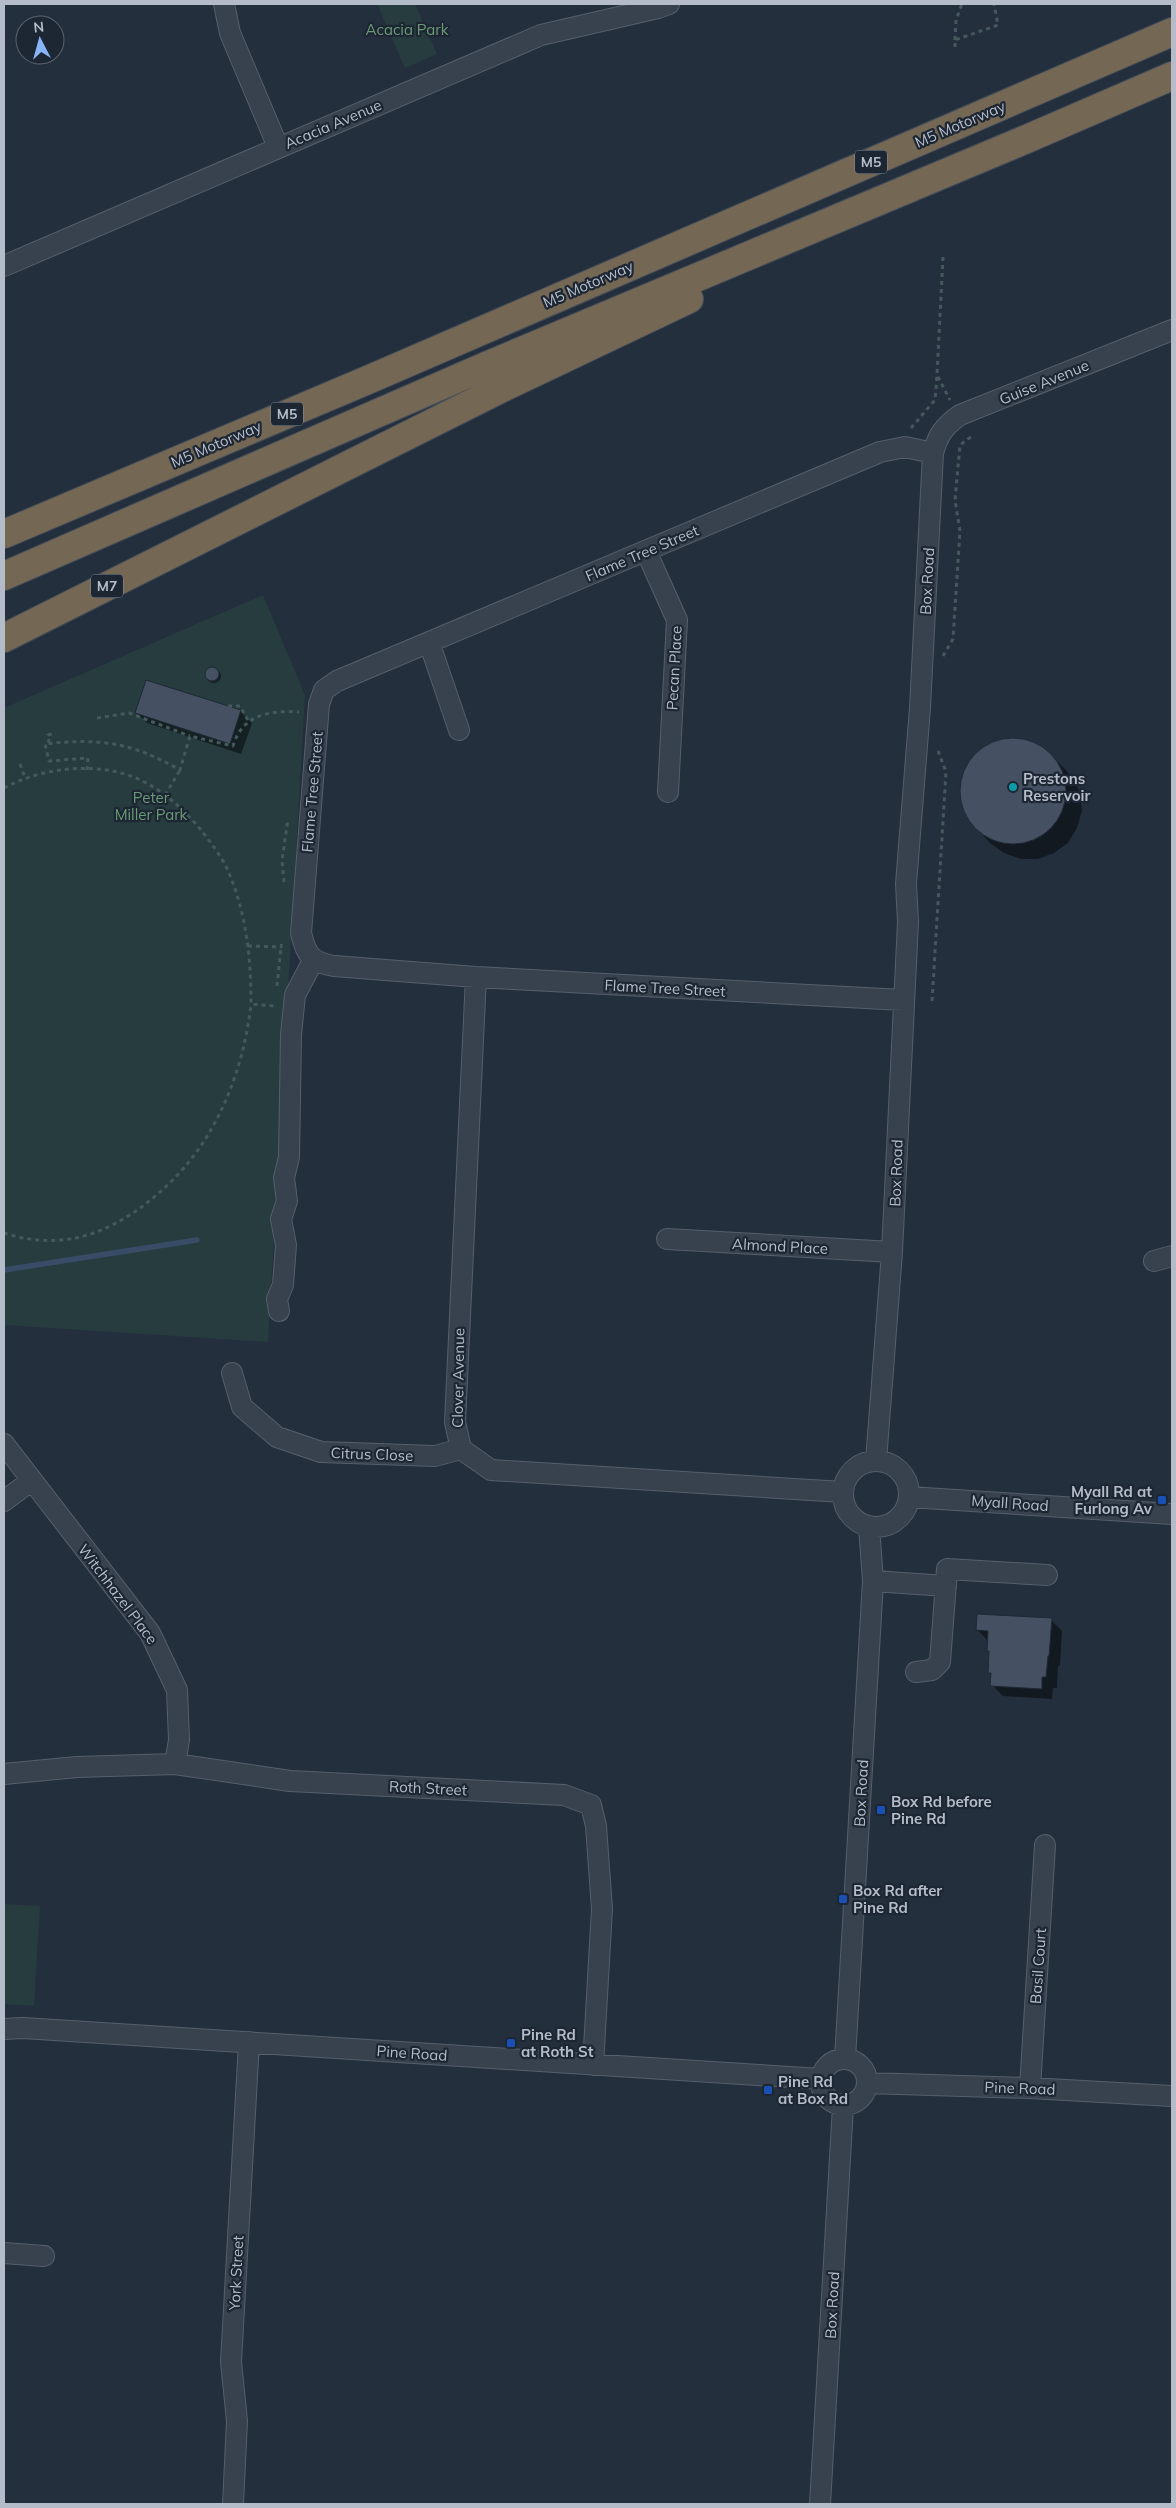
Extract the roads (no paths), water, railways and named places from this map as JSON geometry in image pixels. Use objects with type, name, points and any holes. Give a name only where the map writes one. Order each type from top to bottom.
[{"type":"highway","name":"M5 Motorway","points":[[4,534],[370,379],[1172,32]]},
{"type":"highway","name":"M5","points":[[4,576],[486,366],[1172,76]]},
{"type":"highway","points":[[4,646],[211,534],[500,389],[1029,138]]},
{"type":"highway","name":"M7","points":[[4,638],[211,534]]},
{"type":"street","points":[[224,4],[230,33],[278,148]]},
{"type":"street","name":"Acacia Avenue","points":[[4,266],[540,36],[669,4]]},
{"type":"street","name":"Guise Avenue","points":[[933,453],[937,438],[946,425],[960,415],[1172,330]]},
{"type":"street","name":"Flame Tree Street","points":[[903,1000],[476,977],[334,966],[319,963],[309,954],[301,933],[319,704],[324,690],[337,681],[880,452],[905,448],[933,453]]},
{"type":"street","name":"Box Road","points":[[876,1461],[892,1252],[908,922],[906,884],[920,708],[933,453]]},
{"type":"street","name":"Pecan Place","points":[[646,551],[677,620],[668,792]]},
{"type":"street","points":[[429,642],[460,730]]},
{"type":"street","points":[[279,1311],[277,1299],[283,1285],[286,1245],[281,1219],[288,1201],[284,1178],[289,1158],[291,1035],[296,996],[309,954]]},
{"type":"street","name":"Clover Avenue","points":[[476,977],[455,1403],[455,1422],[460,1449],[491,1470],[843,1492]]},
{"type":"street","name":"Almond Place","points":[[667,1239],[892,1252]]},
{"type":"street","name":"Citrus Close","points":[[232,1373],[242,1407],[277,1437],[321,1452],[435,1456],[460,1449]]},
{"type":"street","name":"Witchhazel Place","points":[[4,1444],[150,1632],[177,1690],[180,1714],[180,1740],[175,1764]]},
{"type":"street","points":[[876,1461],[896,1468],[908,1486],[906,1508],[895,1520],[880,1526],[869,1526],[859,1522],[851,1515],[845,1506],[843,1492],[849,1475],[856,1467],[866,1462],[876,1461]]},
{"type":"street","points":[[4,1501],[31,1481]]},
{"type":"street","name":"Myall Road","points":[[908,1497],[1172,1514]]},
{"type":"street","name":"Box Road","points":[[845,2059],[873,1581],[869,1526]]},
{"type":"street","points":[[916,1672],[932,1670],[940,1662],[947,1569],[1047,1575]]},
{"type":"street","points":[[873,1581],[946,1586]]},
{"type":"street","name":"Roth Street","points":[[4,1774],[77,1768],[175,1764],[290,1781],[564,1796],[591,1805],[596,1826],[602,1909],[593,2065]]},
{"type":"street","name":"Basil Court","points":[[1030,2088],[1045,1845]]},
{"type":"street","name":"Pine Road","points":[[4,2028],[820,2079]]},
{"type":"street","name":"York Street","points":[[233,2504],[237,2421],[231,2362],[249,2042]]},
{"type":"street","points":[[845,2059],[853,2061],[861,2068],[867,2082],[861,2098],[855,2103],[843,2106],[828,2100],[822,2090],[820,2079],[828,2065],[845,2059]]},
{"type":"street","name":"Pine Road","points":[[867,2082],[1172,2096]]},
{"type":"street","name":"Box Road","points":[[820,2504],[843,2106]]},
{"type":"street","points":[[4,2253],[44,2256]]},
{"type":"waterway","points":[[4,1270],[197,1240]]},
{"type":"place","name":"Prestons Reservoir","points":[[1013,787]]},
{"type":"place","name":"Myall Rd at Furlong Av","points":[[1162,1500]]},
{"type":"place","name":"Box Rd before Pine Rd","points":[[881,1810]]},
{"type":"place","name":"Box Rd after Pine Rd","points":[[843,1899]]},
{"type":"place","name":"Pine Rd at Roth St","points":[[511,2043]]},
{"type":"place","name":"Pine Rd at Box Rd","points":[[768,2090]]},
{"type":"park label","name":"Acacia Park","points":[[407,29]]},
{"type":"park label","name":"Peter Miller Park","points":[[151,806]]}]
